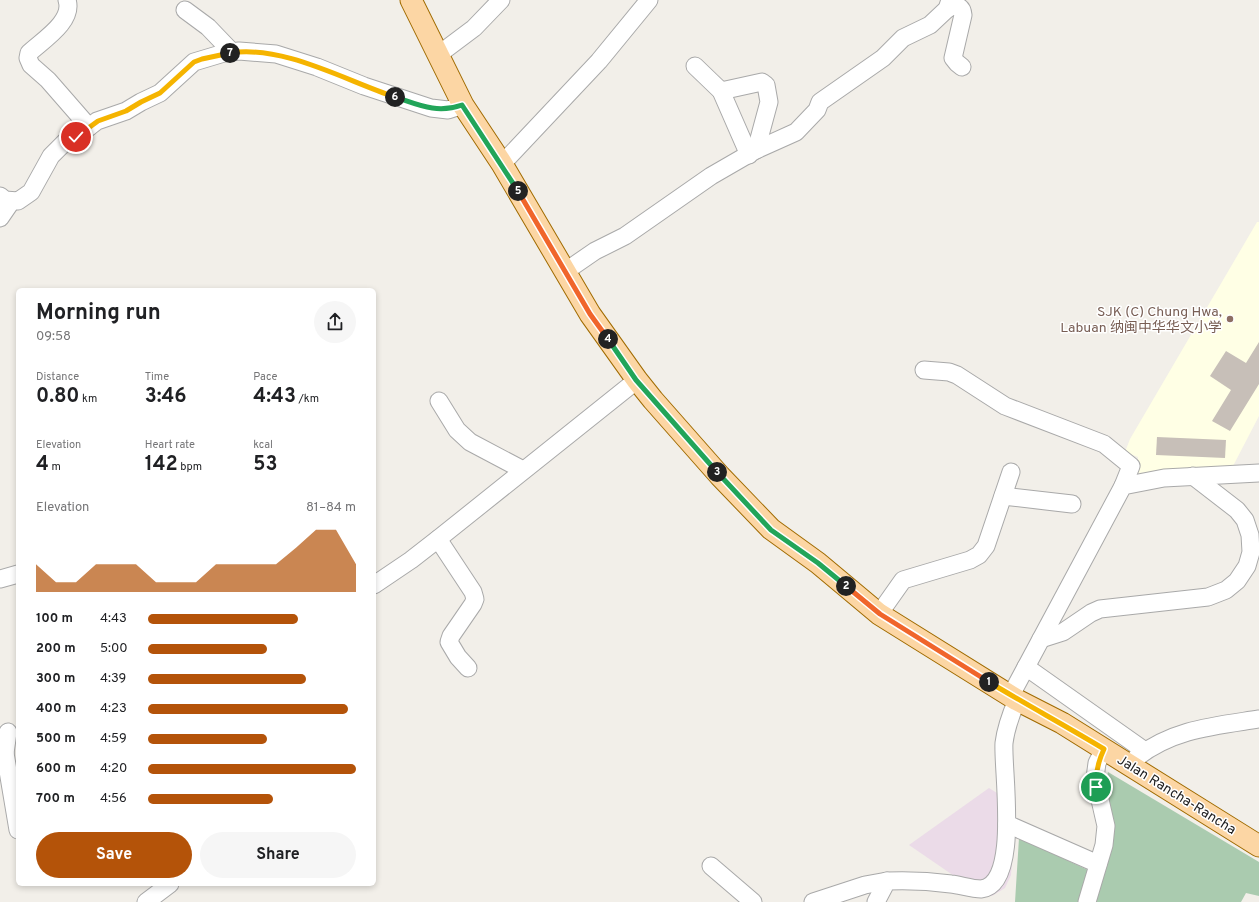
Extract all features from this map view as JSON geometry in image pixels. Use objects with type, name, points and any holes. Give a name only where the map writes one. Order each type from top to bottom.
[{"type":"main road","name":"Jalan Rancha-Rancha","points":[[411,0],[462,105],[502,164],[590,314],[636,380],[720,476],[771,530],[818,563],[880,614],[1014,698],[1104,749],[1259,846]]},
{"type":"street","points":[[67,0],[69,6],[67,17],[58,27],[29,52],[28,58],[31,65],[48,80],[89,127]]},
{"type":"street","points":[[438,55],[474,28],[501,0]]},
{"type":"street","points":[[502,164],[599,61],[649,0]]},
{"type":"street","points":[[566,271],[595,251],[625,236],[706,179],[752,152],[796,132],[817,110],[820,102],[883,58],[909,34],[930,25],[948,4],[959,7],[962,10],[963,15],[953,58],[957,64],[962,67]]},
{"type":"street","points":[[185,10],[208,27],[232,52]]},
{"type":"street","points":[[0,218],[6,199],[18,201],[31,192],[51,156],[66,142],[76,137],[98,121],[126,111],[153,97],[194,62],[211,56],[239,51],[276,54],[317,67],[364,86],[431,108],[448,110],[462,105]]},
{"type":"street","points":[[695,66],[721,91],[752,152]]},
{"type":"street","points":[[721,91],[762,82],[766,85],[769,102],[752,152]]},
{"type":"street","points":[[813,902],[865,885],[887,881],[919,880],[982,889],[992,884],[999,874],[1003,862],[1007,824],[1004,745],[1006,727],[1014,698],[1026,667],[1123,486],[1131,466],[1104,444],[1005,406],[957,375],[949,372],[924,370]]},
{"type":"street","points":[[376,584],[411,560],[438,539],[636,380]]},
{"type":"street","points":[[439,401],[457,430],[470,442],[523,470]]},
{"type":"street","points":[[880,614],[903,580],[970,560],[979,555],[986,546],[1011,472]]},
{"type":"street","points":[[1123,486],[1153,479],[1259,473]]},
{"type":"street","points":[[1041,639],[1063,632],[1091,613],[1100,609],[1208,597],[1226,590],[1237,581],[1247,566],[1251,552],[1250,535],[1245,520],[1238,510],[1193,476]]},
{"type":"street","points":[[1003,496],[1072,504]]},
{"type":"street","points":[[438,539],[473,592],[475,599],[451,636],[449,642],[458,657],[468,668]]},
{"type":"street","points":[[0,579],[16,575]]},
{"type":"street","points":[[1026,667],[1145,751]]},
{"type":"street","points":[[1128,764],[1145,751],[1178,734],[1211,726],[1259,719]]},
{"type":"street","points":[[9,731],[2,758],[16,821]]},
{"type":"street","points":[[1087,902],[1104,845],[1106,826],[1095,778],[1097,763],[1104,749]]},
{"type":"street","points":[[1007,824],[1098,864]]},
{"type":"street","points":[[711,866],[753,902]]},
{"type":"street","points":[[876,902],[887,881]]},
{"type":"street","points":[[146,902],[167,886]]},
{"type":"shaded area","name":"SJK (C) Chung Hwa, Labuan 纳闽中华华文小学","points":[[1257,222],[1259,222],[1259,416],[1232,468],[1137,473],[1138,457],[1125,452],[1130,439]]},
{"type":"shaded area","points":[[1108,772],[1259,862],[1259,896],[1246,893],[1241,902],[1015,902],[1019,838],[1103,877],[1115,829],[1104,790]]},
{"type":"shaded area","points":[[989,788],[1016,805],[1011,875],[1005,888],[992,896],[979,893],[909,845]]},
{"type":"building","points":[[1259,342],[1259,384],[1230,431],[1212,421],[1231,390],[1210,376],[1226,351],[1246,363]]},
{"type":"building","points":[[1157,437],[1226,440],[1225,458],[1156,455]]},
{"type":"place","name":"SJK (C) Chung Hwa, Labuan 纳闽中华华文小学","points":[[1230,319]]},
{"type":"route","points":[[76,137],[98,121],[126,111],[160,93],[194,62],[211,56],[239,51],[276,54],[317,67],[364,86],[439,110],[448,110],[462,105],[502,164],[590,314],[636,380],[720,476],[771,530],[818,563],[880,614],[1018,700],[1104,749],[1097,763],[1095,778],[1096,787]]}]
